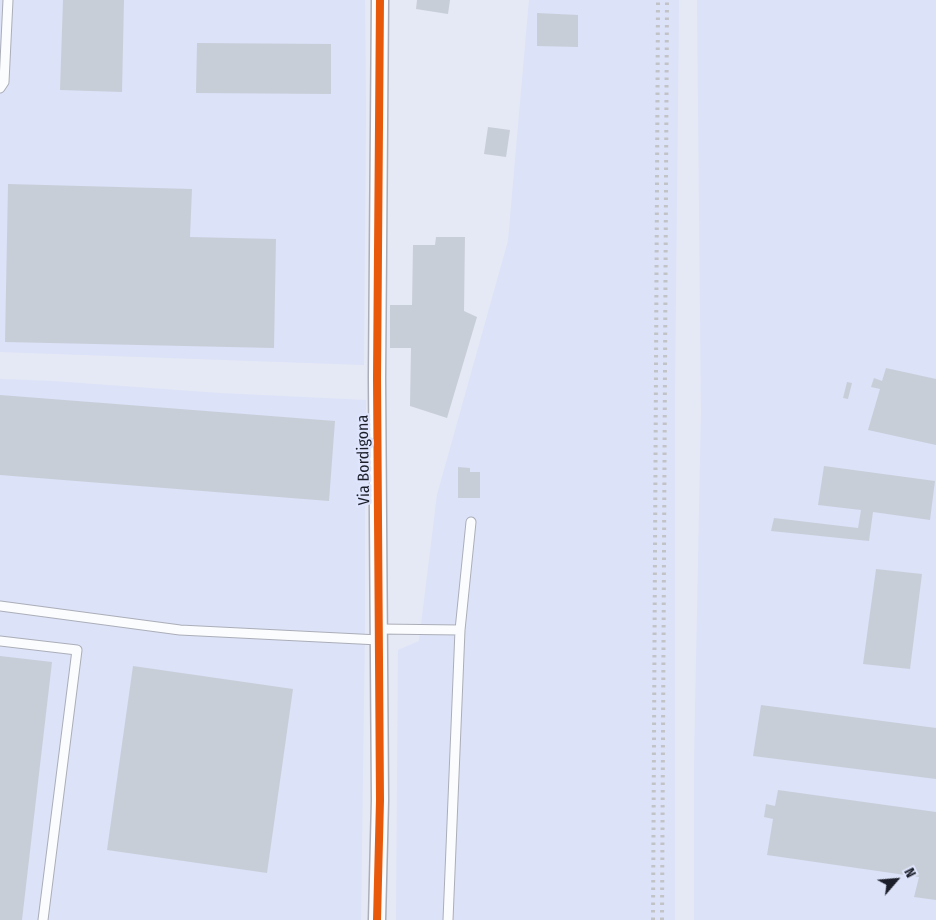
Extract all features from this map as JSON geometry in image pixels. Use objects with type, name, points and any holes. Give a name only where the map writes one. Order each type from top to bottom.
[{"type":"street","name":"Via Bordigona","points":[[377,920],[380,800],[377,368],[380,0]]},
{"type":"lane","points":[[0,88],[4,82],[8,0]]},
{"type":"lane","points":[[448,920],[460,630],[471,522]]},
{"type":"lane","points":[[0,606],[180,630],[379,634],[460,630]]},
{"type":"lane","points":[[0,641],[77,650],[43,920]]},
{"type":"shaded area","points":[[0,0],[365,0],[364,365],[0,352]]},
{"type":"shaded area","points":[[529,0],[679,0],[675,390],[675,920],[396,920],[398,650],[419,641],[437,495],[508,241]]},
{"type":"shaded area","points":[[697,0],[936,0],[936,920],[694,920],[694,764],[701,412]]},
{"type":"shaded area","points":[[0,379],[366,400],[361,920],[0,920]]},
{"type":"building","points":[[63,0],[124,0],[122,92],[60,90]]},
{"type":"building","points":[[417,0],[450,0],[448,14],[416,9]]},
{"type":"building","points":[[537,13],[578,15],[578,47],[537,46]]},
{"type":"building","points":[[197,43],[331,44],[331,94],[196,93]]},
{"type":"building","points":[[488,127],[510,130],[506,157],[484,154]]},
{"type":"building","points":[[8,184],[192,189],[190,237],[276,239],[274,348],[5,342]]},
{"type":"building","points":[[436,237],[465,237],[464,311],[477,317],[447,418],[410,406],[411,348],[390,348],[390,305],[412,305],[413,245],[435,245]]},
{"type":"building","points":[[886,368],[936,379],[936,445],[868,430],[880,389],[871,387],[874,378],[882,381]]},
{"type":"building","points":[[847,382],[852,383],[848,399],[843,398]]},
{"type":"building","points":[[0,395],[335,421],[329,501],[0,475]]},
{"type":"building","points":[[824,466],[935,481],[930,520],[873,512],[869,541],[771,531],[774,518],[858,528],[861,510],[818,505]]},
{"type":"building","points":[[458,467],[470,468],[470,472],[480,472],[480,498],[458,498]]},
{"type":"building","points":[[876,569],[922,574],[910,669],[863,664]]},
{"type":"building","points":[[0,656],[52,662],[22,920],[0,920]]},
{"type":"building","points":[[133,666],[293,689],[267,873],[107,850]]},
{"type":"building","points":[[761,705],[936,728],[936,779],[753,756]]},
{"type":"building","points":[[778,790],[936,812],[936,900],[914,897],[919,877],[767,855],[773,819],[764,817],[766,804],[775,806]]},
{"type":"railway","points":[[653,920],[658,0]]},
{"type":"railway","points":[[662,920],[667,0]]},
{"type":"cycle path","points":[[377,920],[380,800],[377,378],[380,0]]}]
